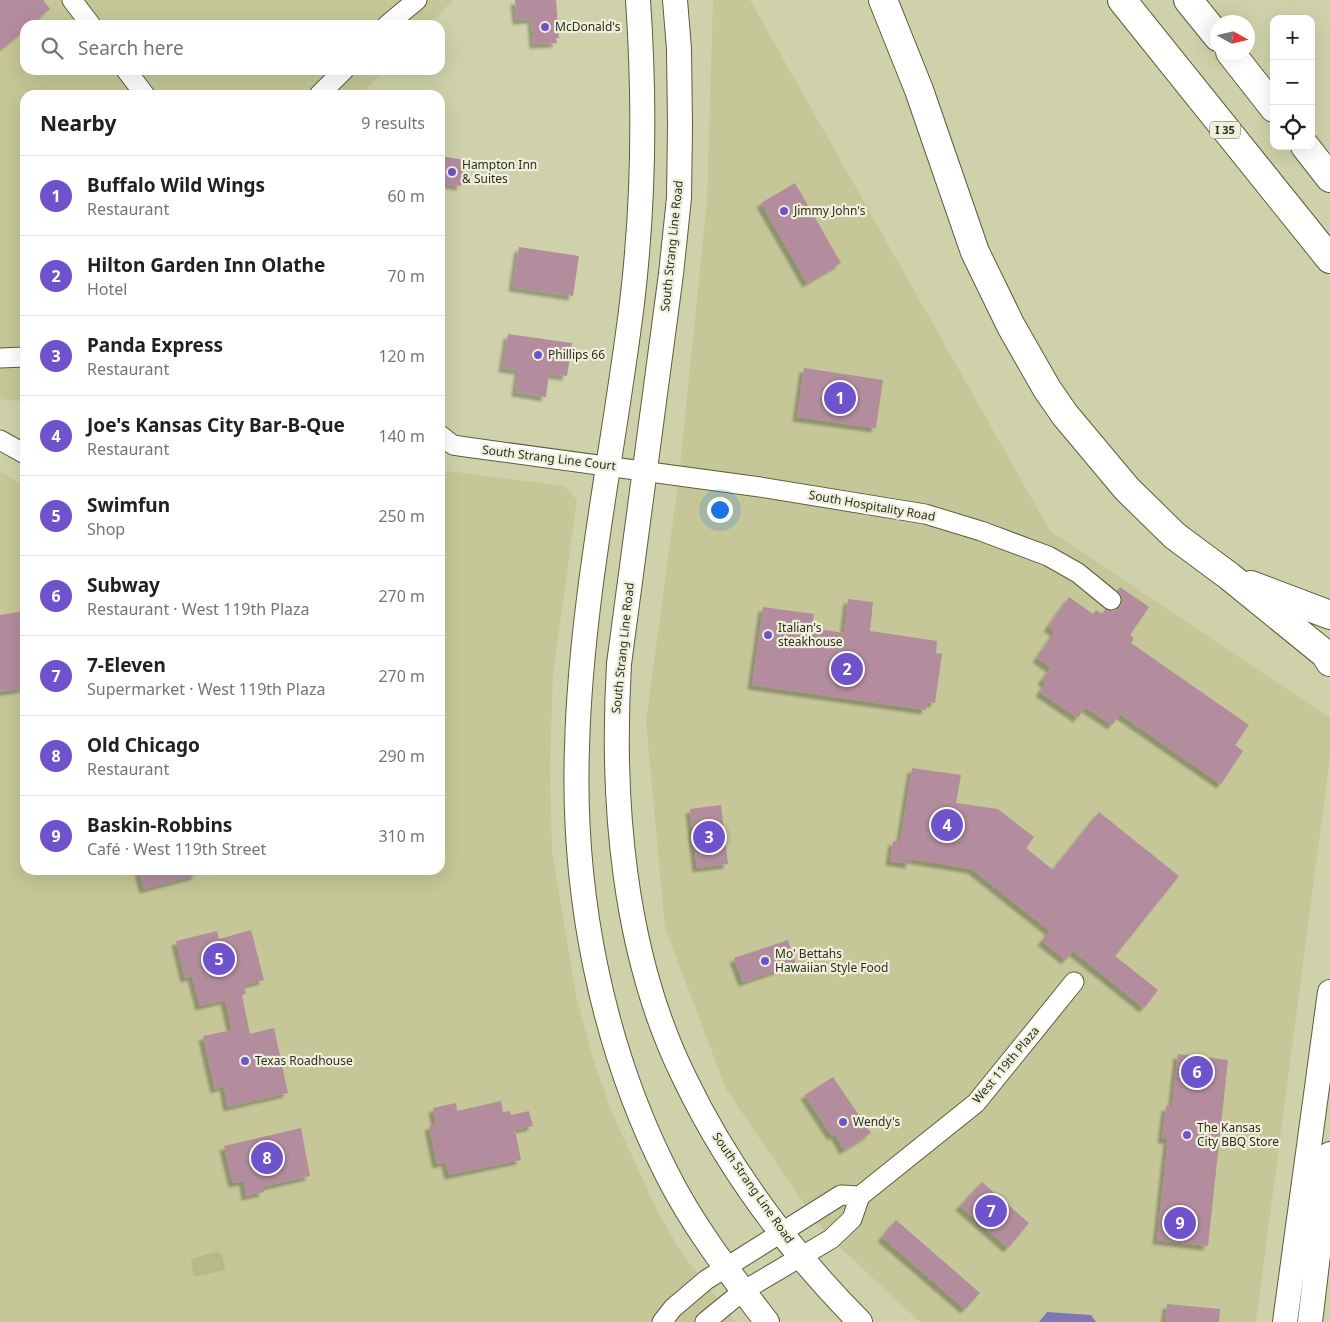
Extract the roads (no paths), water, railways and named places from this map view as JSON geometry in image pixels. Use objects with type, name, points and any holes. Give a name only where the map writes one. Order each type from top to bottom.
[{"type":"highway","points":[[883,0],[919,90],[975,252],[1011,326],[1046,389],[1065,415],[1127,489],[1175,536],[1229,576],[1325,654],[1330,662]]},
{"type":"highway","name":"I 35","points":[[1122,0],[1330,259]]},
{"type":"highway","points":[[1188,0],[1210,27]]},
{"type":"highway","points":[[1236,60],[1272,105]]},
{"type":"highway","points":[[1308,150],[1330,178]]},
{"type":"highway","points":[[1229,576],[1330,615]]},
{"type":"main road","points":[[638,0],[644,120],[642,185],[632,302],[582,662],[577,748],[581,877],[588,927],[601,990],[620,1056],[640,1113],[667,1175],[701,1233],[725,1269],[768,1322]]},
{"type":"main road","name":"South Strang Line Road","points":[[675,0],[679,49],[679,198],[671,274],[619,664],[615,728],[618,806],[624,866],[636,935],[658,1014],[683,1076],[714,1135],[782,1232],[835,1297],[860,1322]]},
{"type":"main road","points":[[1285,1322],[1330,992]]},
{"type":"main road","points":[[1310,1322],[1330,1154]]},
{"type":"street","points":[[72,0],[87,20]]},
{"type":"street","points":[[393,20],[417,0]]},
{"type":"street","points":[[130,75],[142,90]]},
{"type":"street","points":[[324,90],[339,75]]},
{"type":"street","points":[[0,358],[20,357]]},
{"type":"street","points":[[0,440],[20,451]]},
{"type":"street","name":"South Strang Line Court","points":[[445,444],[645,470]]},
{"type":"street","name":"South Hospitality Road","points":[[645,470],[925,514],[981,531],[1048,556],[1078,573],[1111,600]]},
{"type":"street","name":"West 119th Plaza","points":[[705,1322],[743,1291],[831,1238],[852,1218],[860,1196],[976,1102],[1074,982]]},
{"type":"street","points":[[662,1322],[674,1308],[706,1280],[841,1195],[860,1196]]},
{"type":"place","name":"McDonald's","points":[[545,27]]},
{"type":"place","name":"Hampton Inn & Suites","points":[[452,172]]},
{"type":"place","name":"Jimmy John's","points":[[784,211]]},
{"type":"place","name":"Phillips 66","points":[[538,355]]},
{"type":"place","name":"Buffalo Wild Wings","points":[[840,398]]},
{"type":"place","name":"Italian's steakhouse","points":[[768,635]]},
{"type":"place","name":"Hilton Garden Inn Olathe","points":[[847,669]]},
{"type":"place","name":"Joe's Kansas City Bar-B-Que","points":[[947,825]]},
{"type":"place","name":"Panda Express","points":[[709,837]]},
{"type":"place","name":"Swimfun","points":[[219,959]]},
{"type":"place","name":"Mo' Bettahs Hawaiian Style Food","points":[[765,961]]},
{"type":"place","name":"Texas Roadhouse","points":[[245,1061]]},
{"type":"place","name":"Subway","points":[[1197,1072]]},
{"type":"place","name":"Wendy's","points":[[843,1122]]},
{"type":"place","name":"The Kansas City BBQ Store","points":[[1187,1135]]},
{"type":"place","name":"Old Chicago","points":[[267,1158]]},
{"type":"place","name":"7-Eleven","points":[[991,1211]]},
{"type":"place","name":"Baskin-Robbins","points":[[1180,1223]]}]
